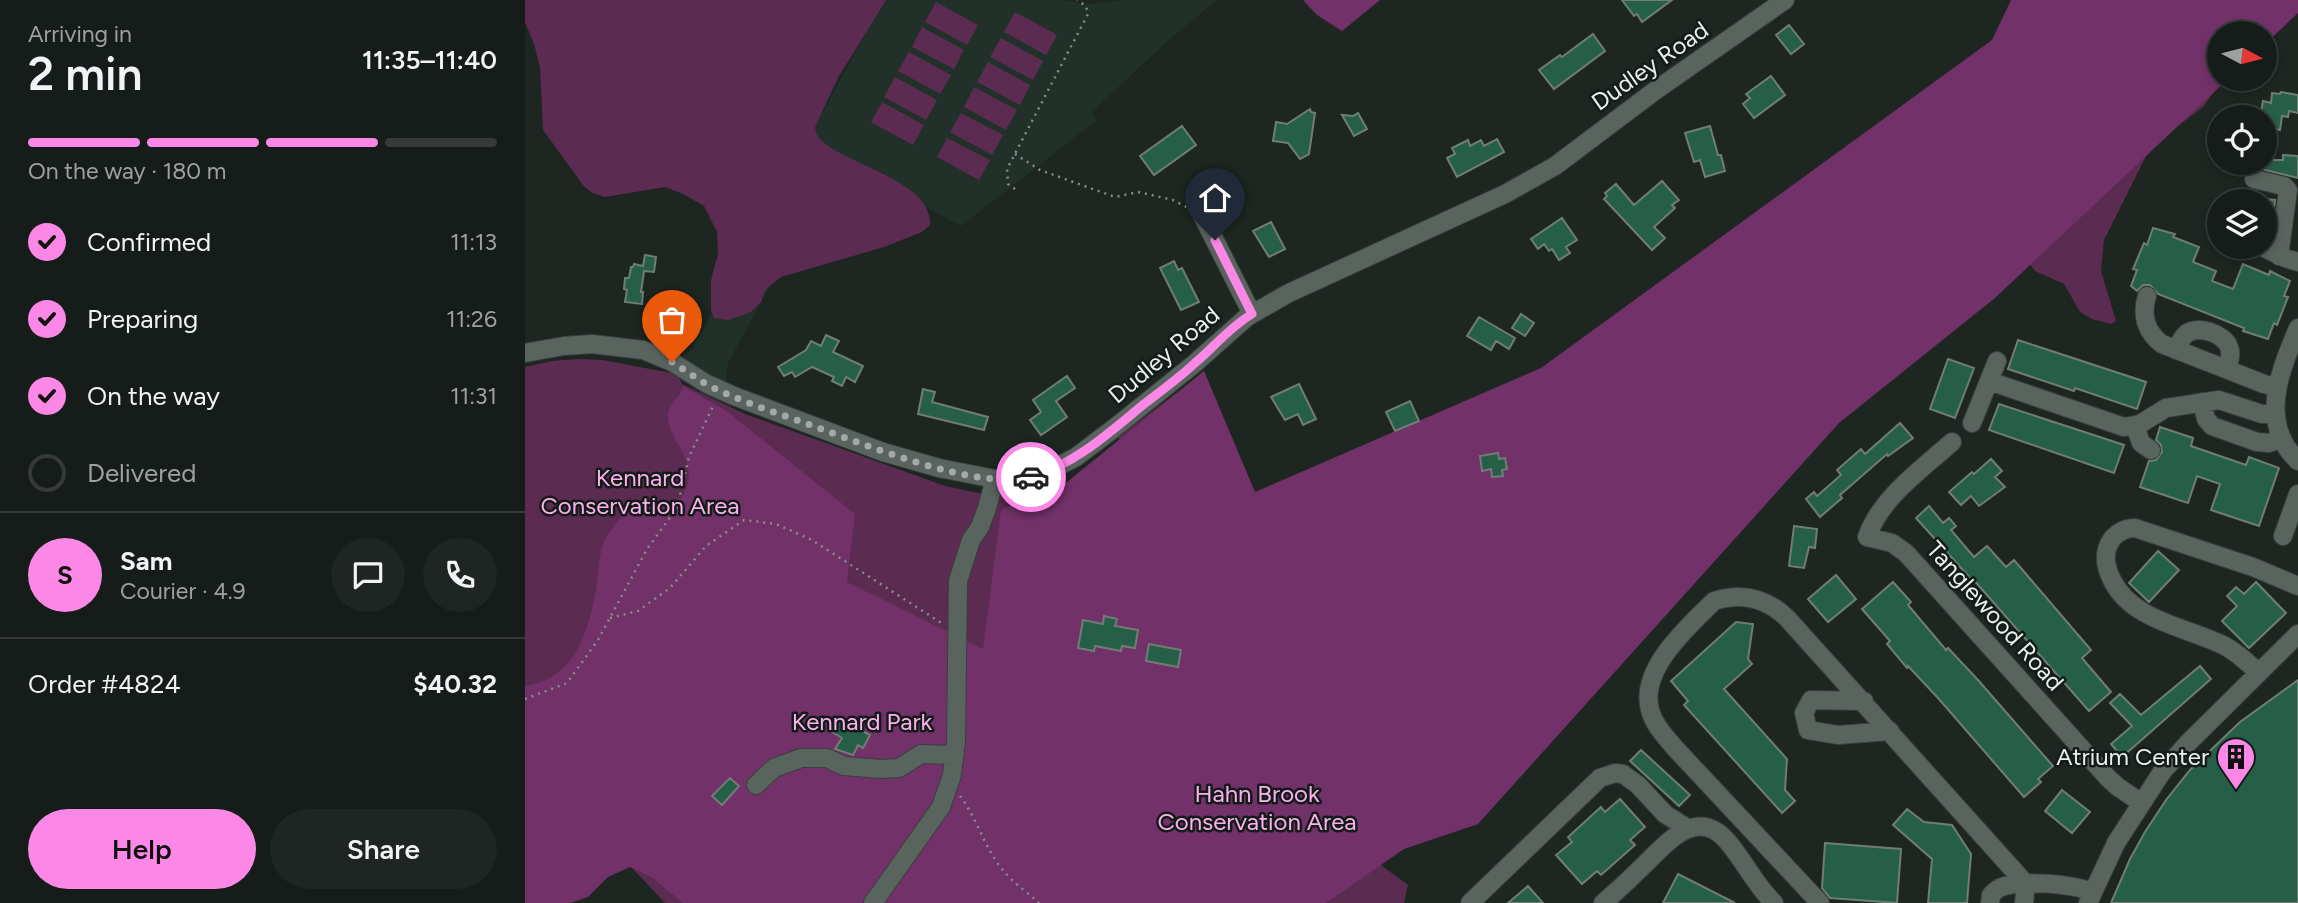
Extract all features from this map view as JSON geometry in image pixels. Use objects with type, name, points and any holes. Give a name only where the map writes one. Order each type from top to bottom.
[{"type":"street","name":"Dudley Road","points":[[525,353],[592,344],[643,350],[672,362],[707,384],[883,452],[939,468],[995,479],[1024,479],[1047,472],[1076,457],[1194,364],[1230,330],[1252,314],[1306,285],[1505,194],[1555,166],[1655,90],[1785,0]]},
{"type":"street","points":[[2254,179],[2284,186],[2288,190],[2279,256],[2298,262]]},
{"type":"street","points":[[1202,215],[1252,314]]},
{"type":"street","points":[[2147,296],[2144,307],[2147,328],[2156,339],[2176,350],[2277,387]]},
{"type":"street","points":[[2298,328],[2277,387],[2275,414],[2281,439],[2298,461]]},
{"type":"street","points":[[2176,350],[2184,336],[2192,331],[2206,331],[2224,339],[2229,348],[2230,359],[2226,369]]},
{"type":"street","points":[[1972,423],[1997,361]]},
{"type":"street","points":[[1989,382],[2124,427],[2135,426],[2167,408],[2224,400],[2262,414],[2275,414]]},
{"type":"street","points":[[2202,402],[2206,419],[2212,426],[2257,442],[2269,443],[2281,439]]},
{"type":"street","points":[[2135,426],[2141,443],[2151,450]]},
{"type":"street","name":"Tanglewood Road","points":[[1952,442],[1884,505],[1867,537],[1892,544],[1906,554],[2108,778],[2140,802]]},
{"type":"street","points":[[873,903],[941,807],[950,782],[954,755],[958,581],[971,540],[980,527],[987,508],[995,479]]},
{"type":"street","points":[[2283,536],[2298,495]]},
{"type":"street","points":[[2259,673],[2227,647],[2150,615],[2127,601],[2119,593],[2109,573],[2106,553],[2111,540],[2121,531],[2135,528],[2253,567],[2298,586]]},
{"type":"street","points":[[1820,903],[1674,747],[1655,724],[1649,709],[1651,678],[1657,664],[1714,601],[1727,597],[1742,597],[1773,604],[1864,701],[2025,884],[2024,903]]},
{"type":"street","points":[[1990,903],[1991,895],[1999,888],[2025,884],[2073,886],[2090,898],[2116,843],[2140,802],[2175,757],[2259,673],[2295,643]]},
{"type":"street","points":[[1864,701],[1811,700],[1804,713],[1808,730],[1838,736],[1890,731]]},
{"type":"street","points":[[756,785],[774,768],[801,758],[827,758],[844,766],[881,769],[899,768],[921,754],[954,755]]},
{"type":"street","points":[[1469,903],[1600,778],[1615,773],[1623,774],[1638,785],[1665,814],[1687,828]]},
{"type":"street","points":[[1603,903],[1672,838],[1687,828],[1703,827],[1716,830],[1728,841],[1761,891],[1774,903]]},
{"type":"path","points":[[1015,189],[1008,184],[1007,169],[1088,14],[1086,6],[1077,0]]},
{"type":"path","points":[[1015,154],[1040,170],[1115,197],[1138,191],[1173,200],[1202,215]]},
{"type":"path","points":[[525,699],[567,683],[598,640],[647,549],[677,508],[689,457],[715,401]]},
{"type":"path","points":[[610,618],[638,611],[670,588],[706,546],[744,520],[776,524],[812,540],[957,633]]},
{"type":"path","points":[[950,782],[969,809],[980,834],[1002,869],[1039,903]]},
{"type":"shaded area","points":[[884,0],[1062,0],[1090,4],[1125,0],[1217,0],[1164,44],[1092,112],[1097,120],[961,226],[839,160],[729,361],[727,383],[681,359],[692,349]]},
{"type":"green space","points":[[525,0],[886,0],[838,78],[815,127],[820,139],[833,149],[895,180],[913,193],[926,207],[930,225],[922,232],[884,247],[781,277],[765,290],[761,302],[751,312],[728,320],[714,318],[711,310],[711,280],[718,254],[717,232],[704,206],[665,187],[605,197],[592,193],[583,185],[543,130],[540,67],[525,22]]},
{"type":"green space","points":[[1303,0],[1380,0],[1342,31],[1317,15]]},
{"type":"green space","points":[[2011,0],[2298,0],[2298,13],[2277,33],[2277,21],[2207,21],[2207,91],[2215,91],[1995,298],[1839,423],[1478,824],[1404,849],[1326,903],[683,903],[653,878],[630,867],[608,877],[588,897],[570,903],[525,903],[525,686],[542,682],[556,674],[576,652],[588,623],[596,591],[603,544],[617,522],[630,511],[669,505],[682,497],[689,478],[688,469],[670,428],[668,414],[683,386],[728,412],[855,514],[847,582],[983,649],[1001,510],[1067,482],[1204,371],[1255,492],[1541,368],[1992,40]]},
{"type":"green space","points":[[936,2],[978,25],[967,45],[925,22]]},
{"type":"green space","points":[[1015,12],[1057,35],[1046,55],[1004,32]]},
{"type":"green space","points":[[922,27],[964,50],[954,69],[912,47]]},
{"type":"green space","points":[[1001,38],[1043,61],[1033,80],[990,57]]},
{"type":"green space","points":[[909,52],[951,75],[940,94],[898,71]]},
{"type":"green space","points":[[988,62],[1030,85],[1020,105],[977,82]]},
{"type":"green space","points":[[895,77],[937,100],[926,120],[884,97]]},
{"type":"green space","points":[[974,87],[1017,110],[1006,130],[964,107]]},
{"type":"green space","points":[[2207,90],[2214,91],[2203,107],[2165,136],[2147,154],[2104,240],[2101,271],[2116,321],[2111,324],[2092,319],[2080,312],[2064,284],[2035,271],[2027,261]]},
{"type":"green space","points":[[882,102],[924,125],[913,145],[871,122]]},
{"type":"green space","points":[[961,113],[1003,135],[992,155],[950,132]]},
{"type":"green space","points":[[947,138],[990,160],[979,180],[937,157]]},
{"type":"green space","points":[[578,359],[603,360],[671,373],[680,379],[682,384],[745,414],[945,486],[1003,496],[1040,488],[1037,505],[1162,517],[1118,437],[1187,385],[1374,860],[1408,885],[1404,903],[665,903],[552,783],[525,897],[525,367]]},
{"type":"building","points":[[1622,0],[1672,0],[1642,22]]},
{"type":"building","points":[[1789,25],[1804,44],[1791,54],[1776,35]]},
{"type":"building","points":[[1593,34],[1605,51],[1554,89],[1539,70]]},
{"type":"building","points":[[1771,76],[1785,95],[1754,118],[1743,104],[1750,98],[1746,94]]},
{"type":"building","points":[[2272,93],[2298,95],[2298,113],[2289,111],[2288,117],[2282,116],[2280,130],[2277,129],[2277,105],[2262,105],[2263,101],[2271,103]]},
{"type":"building","points":[[1310,109],[1315,113],[1309,154],[1300,159],[1288,143],[1273,141],[1276,122],[1287,124]]},
{"type":"building","points":[[1358,113],[1367,129],[1354,136],[1342,115],[1353,116]]},
{"type":"building","points":[[1182,126],[1196,145],[1154,175],[1140,156]]},
{"type":"building","points":[[1710,126],[1725,171],[1705,177],[1700,160],[1694,162],[1685,133]]},
{"type":"building","points":[[1497,139],[1504,152],[1457,177],[1447,158],[1455,154],[1452,148],[1468,140],[1470,146],[1481,140],[1484,146]]},
{"type":"building","points":[[2283,155],[2298,156],[2298,178],[2277,173],[2277,160],[2283,160]]},
{"type":"building","points":[[1662,181],[1679,200],[1672,205],[1675,208],[1654,227],[1665,238],[1652,250],[1604,199],[1607,196],[1605,193],[1616,184],[1634,205]]},
{"type":"building","points":[[1562,218],[1577,240],[1566,247],[1570,253],[1559,260],[1552,249],[1549,251],[1544,244],[1538,249],[1531,239]]},
{"type":"building","points":[[1271,222],[1285,249],[1269,257],[1253,231]]},
{"type":"building","points":[[2153,228],[2175,234],[2173,237],[2199,247],[2193,262],[2216,271],[2212,281],[2233,289],[2243,264],[2269,275],[2270,271],[2290,281],[2284,296],[2288,297],[2277,325],[2274,323],[2268,339],[2158,294],[2150,285],[2143,285],[2137,291],[2131,286],[2137,270],[2133,269]]},
{"type":"building","points":[[645,255],[656,257],[654,272],[644,271],[642,304],[625,302],[625,278],[629,278],[634,264],[643,266]]},
{"type":"building","points":[[1174,261],[1178,270],[1182,268],[1199,302],[1181,310],[1160,268]]},
{"type":"building","points":[[1521,314],[1534,323],[1525,336],[1512,328]]},
{"type":"building","points":[[1479,317],[1515,338],[1509,349],[1496,341],[1491,350],[1467,336]]},
{"type":"building","points":[[826,335],[839,341],[833,352],[863,366],[855,382],[846,377],[842,386],[832,381],[834,377],[812,367],[795,377],[792,372],[784,376],[778,367],[806,350],[811,341],[821,346]]},
{"type":"building","points":[[2018,340],[2146,382],[2137,409],[2008,369]]},
{"type":"building","points":[[1948,359],[1974,368],[1955,418],[1930,409]]},
{"type":"building","points":[[1067,376],[1075,388],[1056,401],[1067,417],[1041,435],[1030,420],[1041,412],[1033,400]]},
{"type":"building","points":[[1299,384],[1316,419],[1303,425],[1298,414],[1285,420],[1271,397]]},
{"type":"building","points":[[923,389],[935,392],[932,402],[988,417],[984,430],[918,414]]},
{"type":"building","points":[[1410,401],[1419,421],[1395,431],[1386,412]]},
{"type":"building","points":[[1999,404],[2124,445],[2114,473],[1989,430]]},
{"type":"building","points":[[1900,423],[1913,438],[1888,456],[1887,454],[1840,495],[1842,498],[1820,517],[1806,499],[1814,492],[1817,496],[1841,475],[1837,470],[1861,449],[1865,454]]},
{"type":"building","points":[[2160,427],[2193,438],[2191,446],[2246,465],[2249,457],[2279,468],[2259,526],[2211,510],[2220,484],[2197,476],[2188,503],[2140,487],[2149,461],[2156,460],[2162,452],[2161,445],[2156,440]]},
{"type":"building","points":[[1498,453],[1499,459],[1505,458],[1507,469],[1502,470],[1503,476],[1492,477],[1491,469],[1482,471],[1480,456]]},
{"type":"building","points":[[1991,459],[2002,471],[1995,477],[2005,487],[1979,506],[1971,496],[1961,505],[1949,492]]},
{"type":"building","points":[[1929,506],[1943,523],[1949,518],[1956,526],[1951,530],[1974,557],[1987,546],[2006,567],[2014,560],[2091,650],[2082,658],[2111,692],[2089,711],[1916,518]]},
{"type":"building","points":[[1794,526],[1817,529],[1815,548],[1809,547],[1804,568],[1789,566]]},
{"type":"building","points":[[2158,551],[2179,570],[2149,602],[2129,583]]},
{"type":"building","points":[[1836,575],[1856,599],[1828,622],[1808,599]]},
{"type":"building","points":[[1893,582],[1911,602],[1908,605],[1946,650],[1948,648],[1978,680],[2053,766],[2038,779],[2041,782],[2024,797],[1938,698],[1908,666],[1907,668],[1887,644],[1890,641],[1862,609]]},
{"type":"building","points":[[2256,582],[2286,613],[2249,648],[2222,621],[2237,606],[2227,596],[2236,587],[2244,594]]},
{"type":"building","points":[[1104,616],[1117,619],[1115,626],[1138,630],[1135,648],[1122,646],[1121,651],[1095,646],[1094,651],[1078,648],[1083,620],[1103,624]]},
{"type":"building","points":[[1736,622],[1753,624],[1748,659],[1752,664],[1724,689],[1787,759],[1785,790],[1795,801],[1782,813],[1684,705],[1688,701],[1671,681]]},
{"type":"building","points":[[1149,644],[1181,650],[1178,667],[1146,661]]},
{"type":"building","points":[[2200,666],[2211,679],[2122,757],[2111,744],[2132,726],[2110,703],[2120,694],[2141,715]]},
{"type":"building","name":"Atrium Center","points":[[2298,680],[2298,903],[2111,903],[2145,832],[2190,770],[2240,722]]},
{"type":"building","points":[[839,719],[870,735],[863,748],[858,745],[853,755],[835,749],[842,738],[832,732]]},
{"type":"building","points":[[1641,750],[1690,795],[1679,806],[1630,761]]},
{"type":"building","points":[[730,778],[739,786],[722,805],[712,796]]},
{"type":"building","points":[[2062,790],[2090,812],[2072,833],[2045,811]]},
{"type":"building","points":[[1620,799],[1645,827],[1630,840],[1635,845],[1601,875],[1597,871],[1582,884],[1556,855],[1572,842],[1568,837],[1601,807],[1605,812]]},
{"type":"building","points":[[1907,809],[1924,822],[1952,825],[1971,854],[1967,903],[1928,903],[1932,859],[1893,825]]},
{"type":"building","points":[[1825,843],[1901,849],[1897,903],[1830,898],[1822,888]]},
{"type":"building","points":[[1678,874],[1735,903],[1663,903]]},
{"type":"building","points":[[1528,886],[1543,903],[1508,903]]},
{"type":"way so far","points":[[672,362],[707,384],[734,396],[883,452],[974,476],[1000,480],[1031,477]]},
{"type":"place","name":"Atrium Center","points":[[2236,791]]},
{"type":"route","points":[[1031,477],[1076,457],[1194,364],[1230,330],[1252,314],[1215,240]]},
{"type":"park label","name":"Kennard Conservation Area","points":[[640,492]]},
{"type":"park label","name":"Kennard Park","points":[[862,722]]},
{"type":"park label","name":"Hahn Brook Conservation Area","points":[[1257,808]]}]
